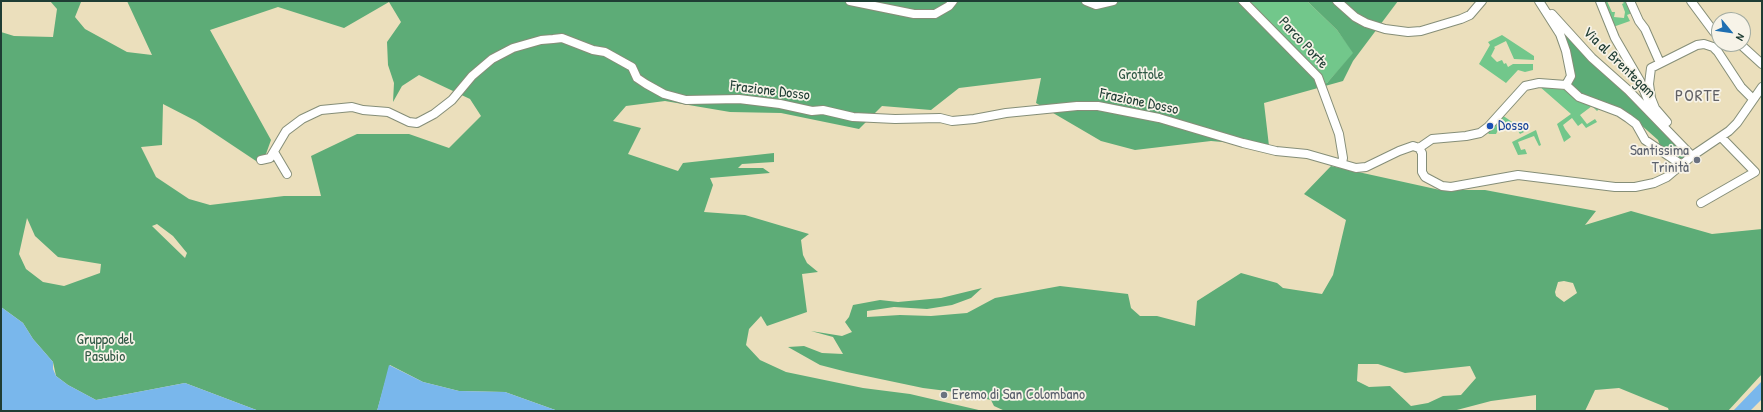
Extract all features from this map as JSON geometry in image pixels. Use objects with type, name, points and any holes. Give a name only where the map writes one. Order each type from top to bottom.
[{"type":"street","points":[[850,1],[914,14],[935,14],[949,6],[953,1]]},
{"type":"street","points":[[1086,1],[1096,5],[1113,1]]},
{"type":"street","name":"Parco Porte","points":[[1243,1],[1310,68],[1323,89],[1339,134],[1343,158],[1340,163]]},
{"type":"street","points":[[1337,1],[1355,17],[1366,23],[1385,29],[1408,32],[1421,31],[1461,19],[1470,15],[1482,1]]},
{"type":"street","points":[[1600,1],[1615,38],[1640,81],[1648,100],[1684,145]]},
{"type":"street","points":[[1630,1],[1638,21],[1645,29],[1660,63]]},
{"type":"street","points":[[1691,1],[1711,28]]},
{"type":"street","name":"Via al Brentegam","points":[[1541,5],[1560,34],[1566,51],[1571,76],[1566,85]]},
{"type":"street","name":"Via al Brentegam","points":[[1541,5],[1550,11],[1592,58],[1628,90],[1684,145],[1692,156]]},
{"type":"street","name":"Frazione Dosso","points":[[261,160],[270,158],[286,131],[302,119],[321,110],[352,107],[363,110],[388,112],[417,123],[434,114],[452,100],[468,80],[492,59],[513,48],[542,40],[562,38],[593,50],[605,52],[623,61],[632,67],[637,78],[646,84],[664,94],[686,100],[739,99],[780,104],[812,111],[822,110],[853,117],[895,119],[940,118],[952,121],[974,119],[1006,113],[1077,106],[1098,106],[1118,108],[1265,148],[1308,154],[1340,163]]},
{"type":"street","points":[[1655,108],[1651,98],[1649,72],[1651,68],[1697,45],[1708,44],[1718,52],[1741,87],[1753,99]]},
{"type":"street","points":[[1749,52],[1762,64]]},
{"type":"street","points":[[1340,163],[1361,169],[1375,164],[1407,147],[1419,148],[1432,139],[1466,136],[1480,133],[1488,127],[1520,89],[1525,86],[1539,83],[1566,85],[1579,97],[1619,112],[1636,124],[1645,140],[1682,165]]},
{"type":"street","points":[[1419,148],[1422,153],[1422,172],[1425,177],[1442,186],[1451,187],[1518,175],[1594,185],[1636,187],[1662,180],[1692,156],[1721,137],[1737,123],[1762,87]]},
{"type":"street","points":[[1700,203],[1755,172],[1721,137]]},
{"type":"street","points":[[274,152],[287,174]]},
{"type":"green space","points":[[50,1],[108,1],[81,2],[75,17],[85,29],[127,52],[152,55],[127,1],[1240,1],[1300,61],[1318,85],[1327,83],[1353,53],[1337,30],[1307,1],[1398,1],[1353,61],[1343,81],[1264,103],[1269,146],[1211,141],[1135,150],[1101,141],[1036,103],[1041,78],[959,88],[931,110],[882,106],[859,129],[781,113],[730,112],[665,101],[626,106],[613,121],[641,128],[628,154],[678,171],[683,163],[774,153],[774,162],[742,164],[738,168],[763,168],[770,173],[710,178],[713,185],[704,212],[745,215],[809,234],[801,240],[803,255],[807,263],[818,272],[802,274],[807,312],[767,326],[761,316],[749,329],[746,345],[760,360],[786,372],[863,388],[910,394],[983,411],[558,411],[505,392],[459,391],[423,382],[390,365],[377,411],[259,411],[185,383],[96,400],[68,385],[56,376],[53,362],[33,339],[23,323],[1,307],[1,32],[14,36],[53,37],[57,9]],"holes":[[[389,2],[401,22],[387,42],[388,65],[394,83],[393,102],[402,86],[419,75],[470,99],[481,116],[449,148],[409,134],[357,134],[311,156],[321,196],[284,196],[210,205],[189,199],[156,177],[141,147],[162,145],[163,104],[196,121],[262,165],[271,140],[210,30],[278,7],[344,28]],[[27,218],[35,236],[58,257],[101,264],[100,273],[64,286],[43,282],[26,269],[19,254]],[[157,224],[173,236],[187,253],[185,258],[152,226]]]},
{"type":"green space","points":[[1240,1],[1307,1],[1337,30],[1354,53],[1327,83],[1318,85]]},
{"type":"green space","points":[[1603,1],[1607,1],[1612,12],[1615,12],[1614,17],[1624,18],[1625,12],[1622,4],[1624,3],[1622,1],[1627,1],[1632,13],[1627,15],[1630,21],[1613,27]]},
{"type":"green space","points":[[1556,20],[1608,76],[1684,152],[1684,158],[1680,159],[1675,156],[1678,151],[1672,148],[1666,150],[1660,146],[1658,140],[1640,124],[1581,95],[1571,86],[1575,74]]},
{"type":"green space","points":[[1502,35],[1534,56],[1534,60],[1514,59],[1506,41],[1494,47],[1495,48],[1491,56],[1497,62],[1502,60],[1508,67],[1513,64],[1533,64],[1533,70],[1525,72],[1518,70],[1506,83],[1479,64],[1490,45],[1488,42]]},
{"type":"green space","points":[[1539,86],[1566,90],[1600,108],[1597,111],[1592,106],[1580,115],[1587,124],[1595,119],[1597,122],[1586,128],[1582,123],[1578,126],[1572,118],[1563,125],[1571,137],[1564,142],[1557,124],[1571,114]]},
{"type":"green space","points":[[1502,115],[1524,132],[1520,134],[1518,131],[1502,122],[1496,134],[1489,134],[1487,132]]},
{"type":"green space","points":[[1536,130],[1541,145],[1539,146],[1534,136],[1518,142],[1521,150],[1525,149],[1527,154],[1518,155],[1512,142]]},
{"type":"green space","points":[[1331,166],[1440,190],[1485,190],[1596,211],[1585,225],[1631,211],[1712,234],[1762,229],[1762,374],[1728,411],[1669,411],[1668,408],[1619,388],[1595,390],[1585,411],[1536,411],[1536,395],[1491,401],[1453,411],[1005,411],[994,406],[991,400],[955,392],[923,388],[820,365],[788,347],[804,346],[822,353],[843,354],[833,337],[811,331],[842,336],[852,332],[845,322],[849,317],[853,305],[880,300],[898,302],[941,298],[982,288],[971,298],[952,305],[927,309],[894,307],[867,311],[867,317],[900,315],[931,316],[967,313],[995,298],[1060,286],[1128,294],[1131,308],[1140,316],[1157,316],[1195,326],[1197,301],[1241,273],[1277,283],[1283,288],[1322,294],[1333,275],[1346,220],[1304,194]],"holes":[[[1564,281],[1573,283],[1577,293],[1564,302],[1556,296],[1555,292],[1558,282]],[[1358,364],[1378,364],[1405,373],[1470,366],[1476,378],[1461,395],[1443,396],[1428,403],[1411,406],[1390,386],[1369,387],[1357,381]]]},
{"type":"water","points":[[1,307],[23,323],[33,339],[53,362],[53,369],[56,376],[68,385],[96,400],[185,383],[259,411],[1,411]]},
{"type":"water","points":[[389,365],[423,382],[459,391],[505,392],[558,411],[377,411]]},
{"type":"water","points":[[1762,381],[1762,399],[1750,411],[1733,411]]},
{"type":"place","name":"Dosso","points":[[1490,126]]},
{"type":"place","name":"Santissima Trinità","points":[[1697,160]]},
{"type":"place","name":"Eremo di San Colombano","points":[[944,395]]},
{"type":"district","name":"PORTE","points":[[1698,96]]},
{"type":"park label","name":"Grottole","points":[[1141,75]]},
{"type":"park label","name":"Gruppo del Pasubio","points":[[105,348]]}]
